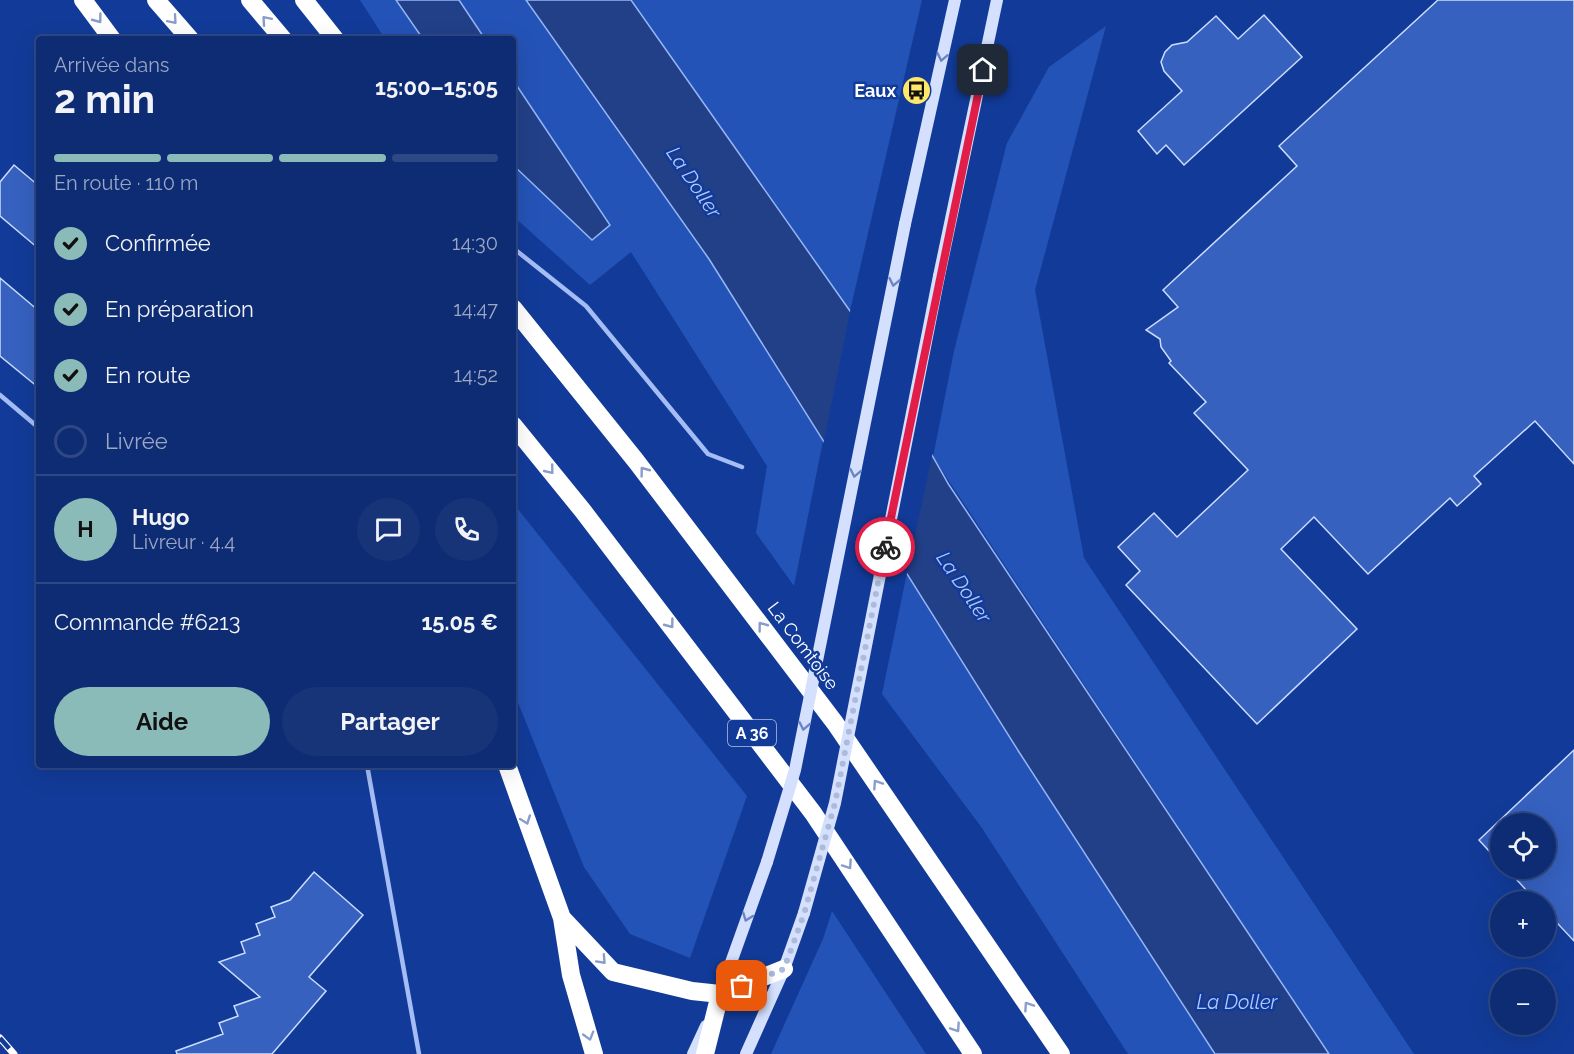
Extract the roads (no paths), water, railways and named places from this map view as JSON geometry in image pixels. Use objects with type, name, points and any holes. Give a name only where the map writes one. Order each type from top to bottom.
[{"type":"highway","points":[[83,0],[110,36]]},
{"type":"highway","points":[[156,0],[187,36]]},
{"type":"highway","points":[[250,0],[280,36]]},
{"type":"highway","points":[[304,0],[333,36]]},
{"type":"highway","name":"La Comtoise","points":[[516,310],[636,461],[835,723],[1061,1054]]},
{"type":"highway","name":"A 36","points":[[516,429],[583,511],[813,813],[973,1054]]},
{"type":"highway","points":[[508,768],[561,918],[571,975],[594,1054]]},
{"type":"highway","points":[[561,918],[613,972],[692,991],[720,994],[784,969]]},
{"type":"highway","points":[[705,1054],[720,994]]},
{"type":"main road","points":[[693,1054],[720,994],[767,862],[795,770],[905,224],[955,0]]},
{"type":"main road","points":[[746,1054],[784,969],[804,914],[835,803],[939,276],[997,0]]},
{"type":"lane","points":[[516,250],[586,306],[708,454],[742,467]]},
{"type":"lane","points":[[0,395],[36,425]]},
{"type":"lane","points":[[368,768],[419,1054]]},
{"type":"water","points":[[396,0],[459,0],[483,36],[421,36]]},
{"type":"water","name":"La Doller","points":[[526,0],[631,0],[850,311],[949,485],[1329,1054],[1215,1054],[1019,752],[709,259]]},
{"type":"water","points":[[516,84],[610,225],[592,240],[516,168]]},
{"type":"railway","points":[[0,1038],[14,1054]]},
{"type":"place","name":"Eaux","points":[[917,91]]}]
